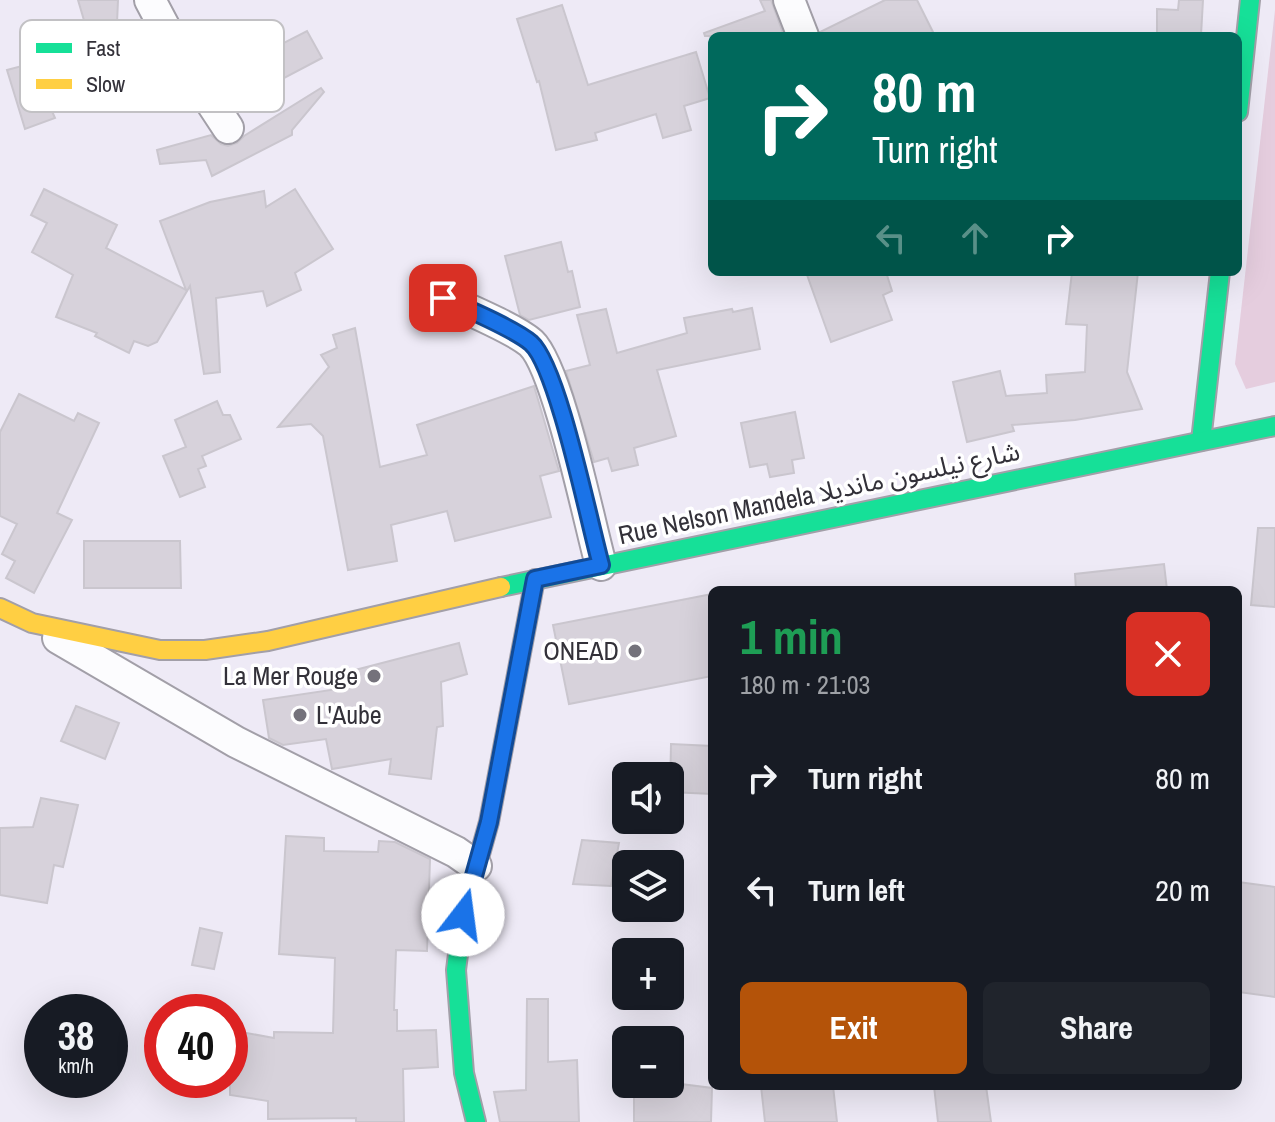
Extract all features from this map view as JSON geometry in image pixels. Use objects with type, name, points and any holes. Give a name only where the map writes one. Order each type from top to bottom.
[{"type":"main road","points":[[1242,75],[1250,0]]},
{"type":"main road","points":[[1201,441],[1220,276]]},
{"type":"main road","name":"Rue Nelson Mandela شارع نيلسون مانديلا","points":[[0,608],[32,623],[160,650],[205,650],[268,641],[535,579],[1275,426]]},
{"type":"main road","points":[[476,1122],[464,1073],[456,970],[463,915],[489,822],[535,579]]},
{"type":"street","points":[[150,0],[161,20]]},
{"type":"street","points":[[789,0],[801,32]]},
{"type":"street","points":[[217,112],[228,128]]},
{"type":"street","points":[[443,298],[530,342],[541,355],[553,383],[601,565]]},
{"type":"street","points":[[32,623],[236,742],[456,852],[476,866]]},
{"type":"shaded area","points":[[1275,10],[1275,382],[1246,389],[1235,364]]},
{"type":"building","points":[[78,0],[118,0],[117,20],[84,20]]},
{"type":"building","points":[[760,0],[771,0],[783,32],[708,32],[705,36],[704,33],[765,11]]},
{"type":"building","points":[[885,0],[917,0],[933,32],[820,32]]},
{"type":"building","points":[[1179,0],[1203,0],[1201,32],[1157,32],[1157,9],[1178,10]]},
{"type":"building","points":[[562,5],[588,85],[696,52],[708,99],[684,106],[691,130],[663,138],[656,114],[595,133],[597,140],[556,150],[539,81],[517,19]]},
{"type":"building","points":[[307,31],[322,58],[284,78],[284,43]]},
{"type":"building","points":[[20,67],[20,112],[52,112],[55,118],[25,129],[7,70]]},
{"type":"building","points":[[321,88],[324,92],[292,130],[292,135],[212,176],[206,160],[160,164],[157,150],[211,135],[228,146]]},
{"type":"building","points":[[44,189],[117,225],[106,248],[186,290],[160,221],[210,202],[264,191],[266,207],[295,189],[333,249],[295,273],[301,290],[267,306],[263,291],[216,298],[220,372],[204,374],[190,286],[157,342],[148,346],[134,341],[129,353],[95,336],[97,333],[56,317],[73,275],[32,252],[47,223],[31,215]]},
{"type":"building","points":[[561,242],[568,272],[572,271],[580,307],[529,320],[520,315],[505,256]]},
{"type":"building","points":[[807,276],[887,276],[892,291],[883,295],[892,320],[831,342]]},
{"type":"building","points":[[1072,276],[1138,276],[1127,372],[1142,409],[1075,420],[1012,425],[1014,431],[967,442],[953,382],[1000,371],[1006,396],[1047,393],[1046,375],[1085,372],[1087,325],[1066,324]]},
{"type":"building","points":[[752,308],[760,349],[657,370],[676,436],[634,448],[638,465],[612,471],[608,458],[594,462],[566,371],[590,365],[577,315],[606,309],[617,353],[687,333],[684,318]]},
{"type":"building","points":[[355,328],[380,467],[427,455],[417,425],[534,386],[559,471],[540,476],[551,517],[455,541],[447,511],[391,525],[397,561],[348,570],[323,436],[311,424],[278,427],[329,367],[321,355],[337,348],[333,335]]},
{"type":"building","points":[[19,394],[74,421],[78,413],[99,423],[57,513],[72,520],[34,593],[6,578],[15,561],[2,554],[17,524],[0,516],[0,432]]},
{"type":"building","points":[[217,401],[223,415],[230,415],[241,439],[202,456],[206,466],[198,469],[205,487],[180,497],[163,456],[186,447],[175,420]]},
{"type":"building","points":[[795,412],[804,458],[792,460],[794,473],[770,477],[767,464],[750,467],[741,423]]},
{"type":"building","points":[[1258,528],[1275,528],[1275,607],[1251,605]]},
{"type":"building","points":[[84,541],[180,541],[181,588],[84,588]]},
{"type":"building","points":[[1164,564],[1167,586],[1076,586],[1075,574]]},
{"type":"building","name":"ONEAD","points":[[708,595],[708,677],[569,704],[553,625]]},
{"type":"building","points":[[459,643],[467,674],[441,682],[443,726],[437,727],[431,779],[389,774],[391,759],[332,769],[326,739],[283,745],[269,738],[263,700],[358,686],[355,670]]},
{"type":"building","points":[[76,706],[119,723],[105,759],[61,741]]},
{"type":"building","points":[[671,744],[708,746],[708,794],[684,793],[684,762],[671,762]]},
{"type":"building","points":[[41,798],[78,805],[63,867],[54,865],[47,903],[0,895],[0,828],[33,827]]},
{"type":"building","points":[[286,836],[324,838],[324,851],[378,852],[379,841],[395,842],[430,859],[427,951],[396,950],[394,1010],[397,1010],[397,1031],[436,1030],[438,1067],[403,1069],[404,1122],[356,1122],[356,1118],[268,1119],[268,1101],[248,1098],[248,1033],[274,1038],[274,1032],[333,1033],[335,958],[279,954]]},
{"type":"building","points":[[582,840],[619,843],[618,850],[612,850],[611,886],[573,884]]},
{"type":"building","points":[[1242,883],[1275,887],[1275,997],[1242,993]]},
{"type":"building","points":[[200,928],[222,933],[214,969],[192,965]]},
{"type":"building","points":[[527,999],[548,999],[548,1062],[577,1060],[579,1122],[500,1122],[494,1092],[526,1090]]},
{"type":"building","points":[[684,1084],[708,1087],[712,1090],[711,1122],[634,1122],[634,1098],[684,1098]]},
{"type":"building","points":[[761,1090],[833,1090],[837,1122],[765,1122]]},
{"type":"building","points":[[934,1090],[987,1090],[991,1122],[938,1122]]},
{"type":"traffic: fast","points":[[1242,75],[1250,0]]},
{"type":"traffic: fast","points":[[1201,441],[1220,276]]},
{"type":"traffic: fast","points":[[501,587],[1275,426]]},
{"type":"traffic: fast","points":[[476,1122],[464,1073],[456,970],[463,915],[489,822],[535,579]]},
{"type":"traffic: slow","points":[[0,608],[32,623],[160,650],[205,650],[268,641],[501,587]]},
{"type":"place","name":"ONEAD","points":[[635,651]]},
{"type":"place","name":"La Mer Rouge","points":[[374,676]]},
{"type":"place","name":"L'Aube","points":[[300,715]]},
{"type":"route","points":[[443,298],[530,342],[541,355],[553,383],[601,565],[535,579],[489,822],[463,915]]}]
